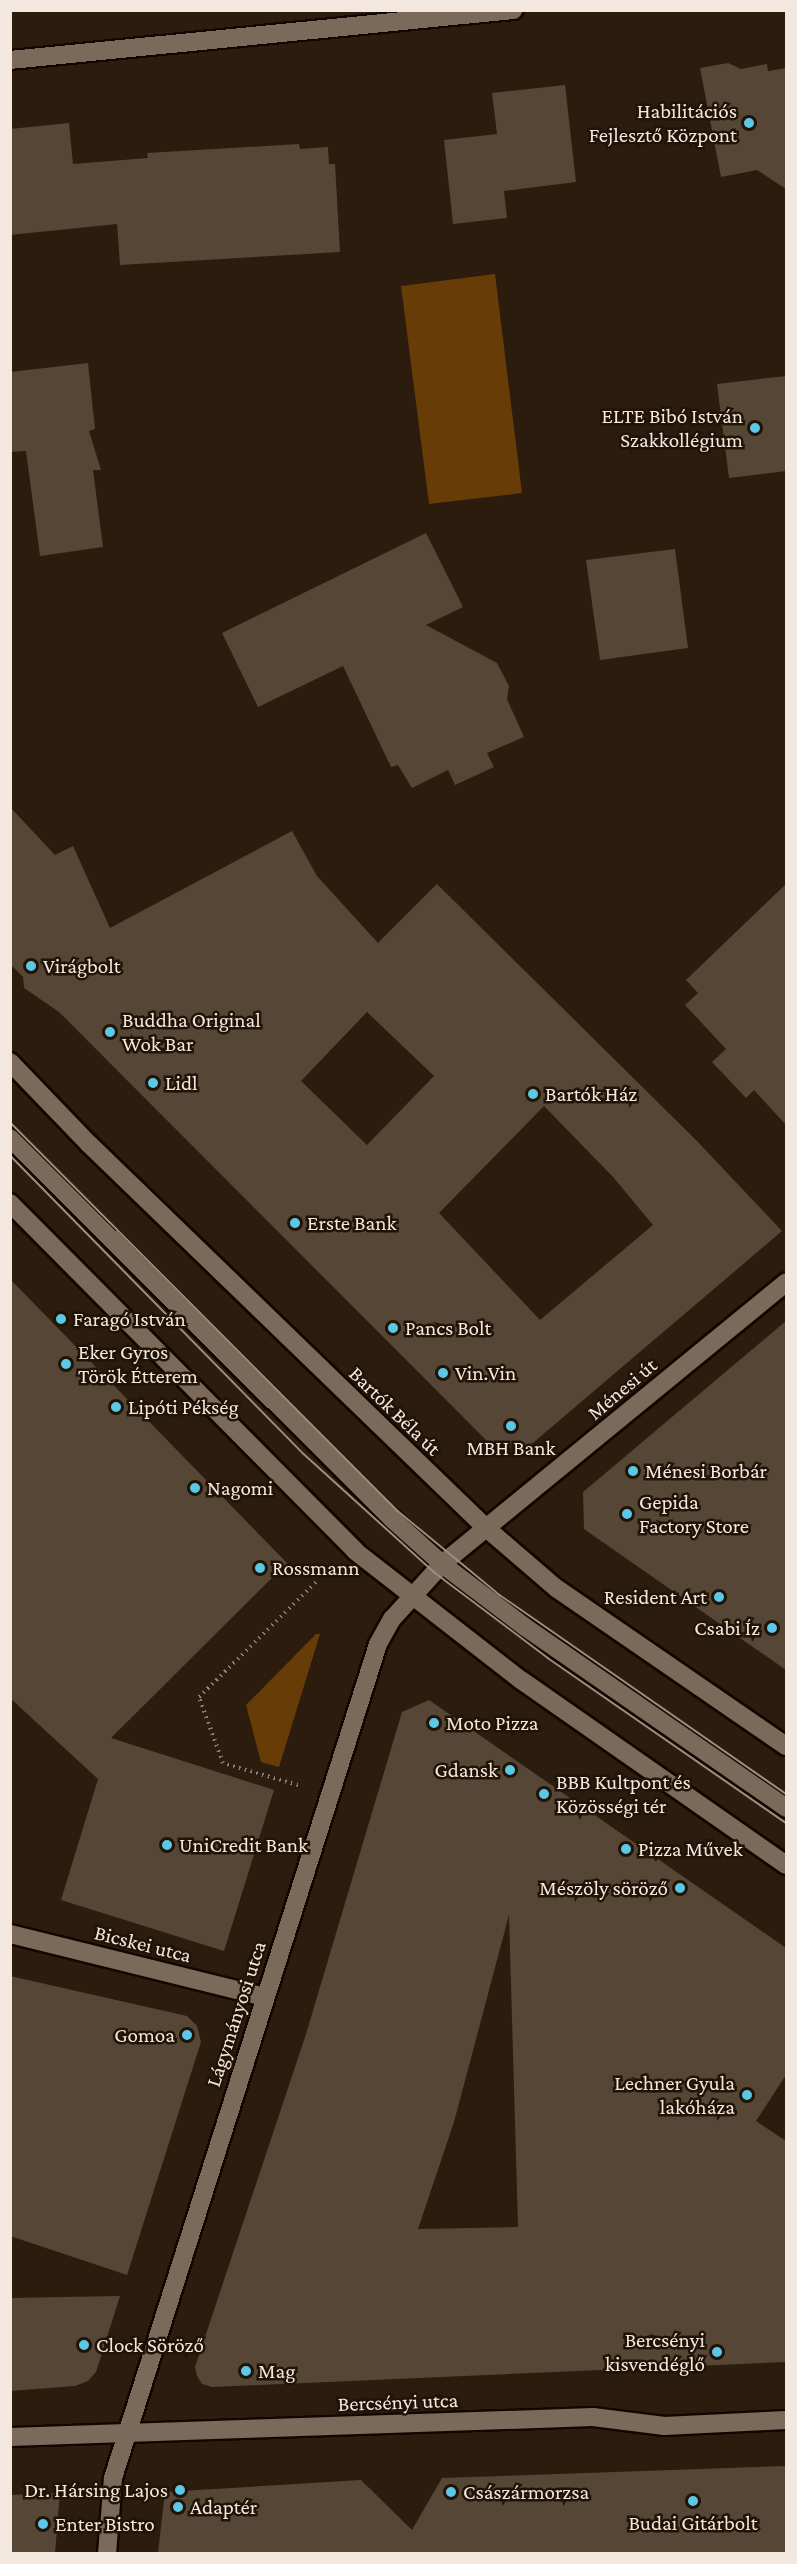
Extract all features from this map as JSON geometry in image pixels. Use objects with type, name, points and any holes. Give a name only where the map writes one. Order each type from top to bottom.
[{"type":"street","points":[[10,60],[514,10]]},
{"type":"street","name":"Bartók Béla út","points":[[10,1062],[89,1144],[485,1527],[556,1588],[786,1746]]},
{"type":"street","points":[[10,1138],[382,1509],[442,1564],[525,1627],[786,1808]]},
{"type":"street","points":[[10,1203],[355,1551],[411,1597],[521,1680],[786,1865]]},
{"type":"street","name":"Ménesi út","points":[[485,1527],[786,1282]]},
{"type":"street","name":"Lágymányosi utca","points":[[107,2553],[113,2478],[378,1644],[411,1597],[442,1564],[485,1527]]},
{"type":"street","name":"Bicskei utca","points":[[10,1934],[265,1997]]},
{"type":"street","name":"Bercsényi utca","points":[[10,2436],[593,2417],[664,2426],[786,2420]]},
{"type":"path","points":[[317,1581],[199,1697],[223,1763],[330,1795]]},
{"type":"shaded area","points":[[495,274],[522,493],[429,504],[401,286]]},
{"type":"shaded area","points":[[316,1634],[320,1634],[279,1767],[261,1762],[246,1705]]},
{"type":"building","name":"Habilitációs Fejlesztő Központ","points":[[728,63],[741,69],[767,64],[768,71],[786,68],[786,189],[757,170],[721,177],[700,68]]},
{"type":"building","points":[[565,85],[576,182],[504,191],[507,218],[453,224],[444,140],[497,134],[492,93]]},
{"type":"building","points":[[69,123],[73,164],[148,158],[147,153],[299,144],[300,149],[328,147],[329,164],[335,164],[340,252],[120,265],[117,224],[10,235],[10,129]]},
{"type":"building","points":[[88,363],[95,429],[89,431],[101,470],[93,470],[103,547],[40,556],[26,451],[10,452],[10,372]]},
{"type":"building","name":"ELTE Bibó István Szakkollégium","points":[[786,376],[786,471],[729,478],[717,384]]},
{"type":"building","points":[[426,533],[463,607],[426,625],[497,663],[509,686],[507,699],[524,737],[487,753],[494,767],[455,785],[448,770],[412,788],[398,765],[391,767],[343,666],[258,707],[222,633]]},
{"type":"building","points":[[675,549],[688,648],[600,660],[586,560]]},
{"type":"building","name":"Bartók Ház","points":[[10,807],[55,855],[73,846],[110,928],[292,831],[317,876],[378,943],[437,884],[697,1141],[782,1231],[527,1448],[491,1445],[59,1012],[24,988],[23,977],[10,964]],"holes":[[[367,1012],[434,1076],[367,1145],[301,1081]],[[544,1106],[613,1177],[653,1225],[540,1320],[439,1213]]]},
{"type":"building","points":[[786,884],[786,1125],[754,1090],[746,1098],[712,1062],[726,1049],[685,1005],[698,993],[686,980]]},
{"type":"building","points":[[10,1279],[287,1563],[111,1738],[274,1790],[224,1951],[61,1900],[98,1779],[10,1698]]},
{"type":"building","points":[[786,1321],[786,1670],[584,1529],[583,1492]]},
{"type":"building","points":[[429,1700],[786,1948],[786,2075],[756,2121],[786,2141],[786,2362],[212,2387],[202,2384],[197,2376],[195,2367],[306,2034],[402,1712]],"holes":[[[509,1915],[518,2227],[418,2229],[454,2122]]]},
{"type":"building","points":[[10,1976],[187,2016],[197,2026],[201,2042],[127,2275],[10,2236]]},
{"type":"building","points":[[120,2296],[96,2372],[88,2381],[75,2386],[10,2391],[10,2298]]},
{"type":"building","points":[[786,2466],[786,2553],[158,2553],[165,2492],[361,2480],[412,2530],[442,2478]]},
{"type":"building","points":[[60,2493],[55,2553],[10,2553],[10,2495]]},
{"type":"tram line","points":[[10,1122],[398,1511],[500,1595],[786,1794]]},
{"type":"tram line","points":[[10,1155],[304,1454],[434,1572],[548,1658],[786,1823]]},
{"type":"place","name":"Habilitációs Fejlesztő Központ","points":[[749,123]]},
{"type":"place","name":"ELTE Bibó István Szakkollégium","points":[[755,428]]},
{"type":"place","name":"Virágbolt","points":[[31,966]]},
{"type":"place","name":"Buddha Original Wok Bar","points":[[110,1032]]},
{"type":"place","name":"Lidl","points":[[153,1083]]},
{"type":"place","name":"Bartók Ház","points":[[533,1094]]},
{"type":"place","name":"Erste Bank","points":[[295,1223]]},
{"type":"place","name":"Faragó István","points":[[61,1319]]},
{"type":"place","name":"Pancs Bolt","points":[[393,1328]]},
{"type":"place","name":"Eker Gyros Török Étterem","points":[[66,1364]]},
{"type":"place","name":"Vin.Vin","points":[[443,1373]]},
{"type":"place","name":"Lipóti Pékség","points":[[116,1407]]},
{"type":"place","name":"MBH Bank","points":[[511,1426]]},
{"type":"place","name":"Ménesi Borbár","points":[[633,1471]]},
{"type":"place","name":"Nagomi","points":[[195,1488]]},
{"type":"place","name":"Gepida Factory Store","points":[[627,1514]]},
{"type":"place","name":"Rossmann","points":[[260,1568]]},
{"type":"place","name":"Resident Art","points":[[719,1597]]},
{"type":"place","name":"Csabi Íz","points":[[772,1628]]},
{"type":"place","name":"Moto Pizza","points":[[434,1723]]},
{"type":"place","name":"Gdansk","points":[[510,1770]]},
{"type":"place","name":"BBB Kultpont és Közösségi tér","points":[[544,1794]]},
{"type":"place","name":"UniCredit Bank","points":[[167,1845]]},
{"type":"place","name":"Pizza Művek","points":[[626,1849]]},
{"type":"place","name":"Mészöly söröző","points":[[680,1888]]},
{"type":"place","name":"Gomoa","points":[[187,2035]]},
{"type":"place","name":"Lechner Gyula lakóháza","points":[[747,2095]]},
{"type":"place","name":"Clock Söröző","points":[[84,2345]]},
{"type":"place","name":"Bercsényi kisvendéglő","points":[[717,2352]]},
{"type":"place","name":"Mag","points":[[246,2371]]},
{"type":"place","name":"Dr. Hársing Lajos","points":[[180,2490]]},
{"type":"place","name":"Császármorzsa","points":[[451,2492]]},
{"type":"place","name":"Budai Gitárbolt","points":[[693,2501]]},
{"type":"place","name":"Adaptér","points":[[178,2507]]},
{"type":"place","name":"Enter Bistro","points":[[43,2524]]}]
